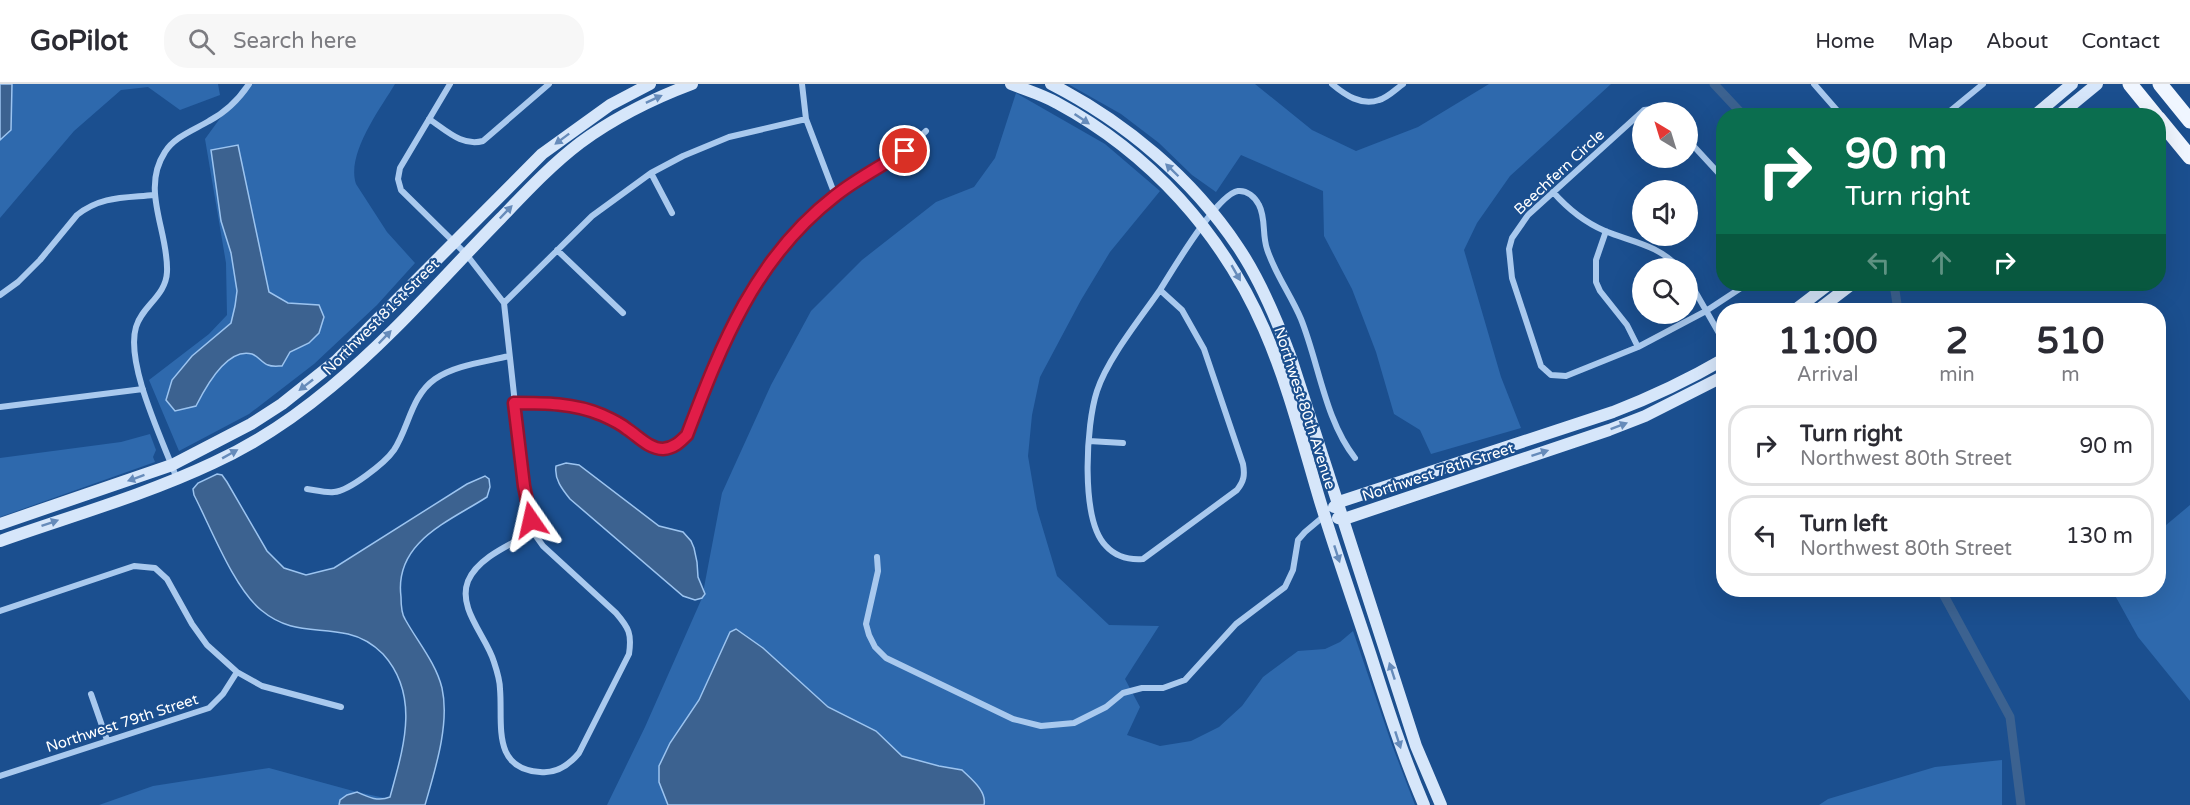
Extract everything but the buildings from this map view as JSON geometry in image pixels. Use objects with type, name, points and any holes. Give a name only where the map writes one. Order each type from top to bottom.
[{"type":"main road","points":[[2130,84],[2150,108]]},
{"type":"main road","points":[[2160,84],[2190,121]]},
{"type":"main road","points":[[2166,128],[2190,157]]},
{"type":"street","points":[[177,479],[143,388],[135,360],[133,338],[138,319],[162,291],[167,274],[154,195],[156,170],[165,151],[183,135],[211,120],[228,107],[249,84]]},
{"type":"street","points":[[450,84],[400,168],[398,179],[401,190],[466,254],[504,303],[524,486],[533,532],[543,546],[616,612],[626,624],[631,639],[629,654],[579,753],[571,764],[559,770],[544,773],[529,771],[518,765],[508,756],[501,742],[500,687],[494,660],[468,608],[465,594],[468,581],[477,568],[492,556],[533,532]]},
{"type":"street","points":[[429,119],[464,142],[473,144],[483,141],[549,84]]},
{"type":"street","name":"Northwest 81st Street","points":[[0,524],[172,465],[251,424],[282,404],[311,381],[371,326],[542,154],[610,105],[650,84]]},
{"type":"street","name":"Northwest 81st Street","points":[[0,541],[177,479],[215,463],[294,416],[372,350],[543,175],[579,144],[618,118],[656,98],[692,84]]},
{"type":"street","points":[[802,84],[806,119],[835,195]]},
{"type":"street","name":"Northwest 80th Avenue","points":[[1011,84],[1034,88],[1112,138],[1147,165],[1177,195],[1202,225],[1226,256],[1247,292],[1278,363],[1407,767],[1424,805]]},
{"type":"street","points":[[1047,98],[1052,84]]},
{"type":"street","name":"Northwest 80th Avenue","points":[[1052,84],[1121,126],[1149,149],[1187,184],[1239,248],[1279,326],[1339,502],[1416,746],[1441,805]]},
{"type":"street","points":[[1332,84],[1356,100],[1368,101],[1380,100],[1403,84]]},
{"type":"street","points":[[1814,84],[1835,108]]},
{"type":"street","points":[[1954,108],[1983,84]]},
{"type":"street","points":[[2044,108],[2072,84]]},
{"type":"street","points":[[2068,108],[2097,84]]},
{"type":"street","points":[[504,303],[592,216],[651,173],[682,156],[729,136],[806,119]]},
{"type":"street","name":"Beechfern Circle","points":[[1632,121],[1528,214],[1512,238],[1509,249],[1512,278],[1541,366],[1551,375],[1566,376],[1638,347],[1716,304]]},
{"type":"street","points":[[514,403],[553,403],[577,407],[601,415],[626,428],[649,445],[662,449],[676,445],[687,435],[723,344],[744,302],[770,260],[835,195],[905,151],[926,131]]},
{"type":"street","points":[[1698,151],[1716,170]]},
{"type":"street","points":[[651,173],[672,213]]},
{"type":"street","points":[[1160,290],[1182,310],[1204,349],[1245,474],[1237,490],[1143,559],[1131,560],[1119,556],[1106,547],[1093,524],[1088,465],[1092,414],[1097,390],[1111,363],[1202,225],[1233,193],[1240,191],[1249,193],[1260,207],[1263,235],[1269,257],[1300,319],[1338,432],[1355,458]]},
{"type":"street","points":[[1554,192],[1567,208],[1590,224],[1644,243],[1668,258]]},
{"type":"street","points":[[0,295],[18,282],[77,215],[87,207],[102,201],[154,195]]},
{"type":"street","points":[[1606,231],[1596,260],[1596,282],[1600,291],[1627,325],[1638,347]]},
{"type":"street","points":[[557,250],[623,313]]},
{"type":"street","name":"Beechfern Circle","points":[[1718,303],[1736,291]]},
{"type":"street","points":[[1804,303],[1820,291]]},
{"type":"street","points":[[1827,303],[1843,291]]},
{"type":"street","points":[[1698,297],[1716,328]]},
{"type":"street","points":[[307,489],[336,493],[379,465],[394,450],[422,391],[435,379],[452,371],[509,356]]},
{"type":"street","name":"Northwest 78th Street","points":[[1325,515],[1339,502],[1650,398],[1716,364]]},
{"type":"street","name":"Northwest 78th Street","points":[[1344,519],[1609,430],[1645,416],[1716,380]]},
{"type":"street","points":[[0,407],[143,388]]},
{"type":"street","points":[[1089,441],[1123,443]]},
{"type":"street","points":[[877,557],[878,571],[866,624],[872,641],[886,658],[1013,719],[1041,726],[1074,723],[1107,707],[1123,693],[1142,688],[1162,688],[1185,680],[1236,624],[1285,587],[1293,570],[1298,540],[1305,532],[1325,515],[1344,519]]},
{"type":"street","points":[[0,611],[134,566],[154,568],[167,579],[192,624],[207,645],[237,672],[262,686],[341,707]]},
{"type":"street","name":"Northwest 79th Street","points":[[0,776],[209,708],[223,694],[237,672]]},
{"type":"street","points":[[92,693],[107,740]]},
{"type":"shaded area","points":[[0,84],[218,84],[220,95],[180,110],[148,87],[121,90],[74,131],[0,218]]},
{"type":"shaded area","points":[[0,84],[12,84],[11,130],[0,140]]},
{"type":"shaded area","points":[[245,84],[395,84],[366,132],[356,159],[354,172],[356,184],[387,232],[415,263],[377,305],[314,364],[249,414],[179,451],[149,380],[209,334],[227,315],[226,263],[205,139]]},
{"type":"shaded area","points":[[1068,84],[1255,84],[1312,130],[1356,151],[1418,127],[1489,84],[1611,84],[1510,176],[1477,223],[1464,250],[1501,377],[1521,428],[1431,454],[1420,430],[1394,414],[1376,352],[1352,289],[1324,236],[1323,191],[1241,155],[1216,192],[1192,175],[1159,143],[1121,114]]},
{"type":"shaded area","points":[[1016,93],[1105,144],[1160,191],[1110,252],[1081,300],[1040,377],[1032,415],[1028,456],[1037,509],[1057,576],[1109,625],[1159,626],[1125,679],[1140,707],[1127,735],[1160,746],[1191,741],[1219,727],[1242,706],[1263,677],[1298,651],[1325,649],[1340,642],[1353,631],[1415,805],[607,805],[645,727],[702,598],[722,493],[771,385],[811,311],[862,260],[936,202],[974,187],[995,158]]},
{"type":"shaded area","points":[[238,145],[269,292],[288,303],[319,305],[324,317],[319,333],[309,343],[290,352],[282,366],[268,365],[252,354],[243,353],[234,357],[218,371],[196,406],[175,411],[166,400],[172,380],[192,356],[231,323],[237,291],[231,253],[221,221],[211,150]]},
{"type":"shaded area","points":[[150,434],[156,450],[153,457],[155,462],[0,517],[0,458],[121,442]]},
{"type":"shaded area","points":[[566,463],[579,465],[659,526],[683,532],[694,548],[698,577],[705,594],[702,598],[695,600],[683,596],[570,499],[559,484],[556,475],[556,466]]},
{"type":"shaded area","points":[[217,474],[222,475],[227,482],[267,551],[284,568],[306,575],[334,568],[467,484],[485,476],[489,479],[490,487],[487,497],[427,536],[406,562],[401,578],[403,614],[435,670],[442,688],[444,702],[443,732],[425,805],[339,805],[340,800],[357,792],[377,799],[390,797],[404,742],[406,723],[402,687],[395,670],[383,654],[367,642],[348,634],[282,623],[261,610],[251,600],[232,573],[194,495],[193,489],[198,483]]},
{"type":"shaded area","points":[[2190,505],[2190,701],[2138,637],[2116,597],[2166,597],[2166,525]]},
{"type":"shaded area","points":[[736,629],[763,648],[828,707],[876,731],[902,756],[962,770],[981,790],[984,805],[668,805],[659,782],[659,766],[670,743],[699,700],[730,632]]},
{"type":"shaded area","points":[[2002,760],[2002,805],[1819,805],[1828,799],[1935,767]]},
{"type":"shaded area","points":[[269,768],[357,792],[417,805],[99,805],[153,786]]},
{"type":"waterway","points":[[1714,84],[1736,108]]},
{"type":"waterway","points":[[1895,291],[1897,303]]},
{"type":"waterway","points":[[1945,597],[2010,717],[2021,805]]},
{"type":"route","points":[[531,520],[524,486],[514,403],[553,403],[577,407],[601,415],[626,428],[649,445],[662,449],[676,445],[687,435],[723,344],[744,302],[770,260],[835,195],[905,151]]}]
